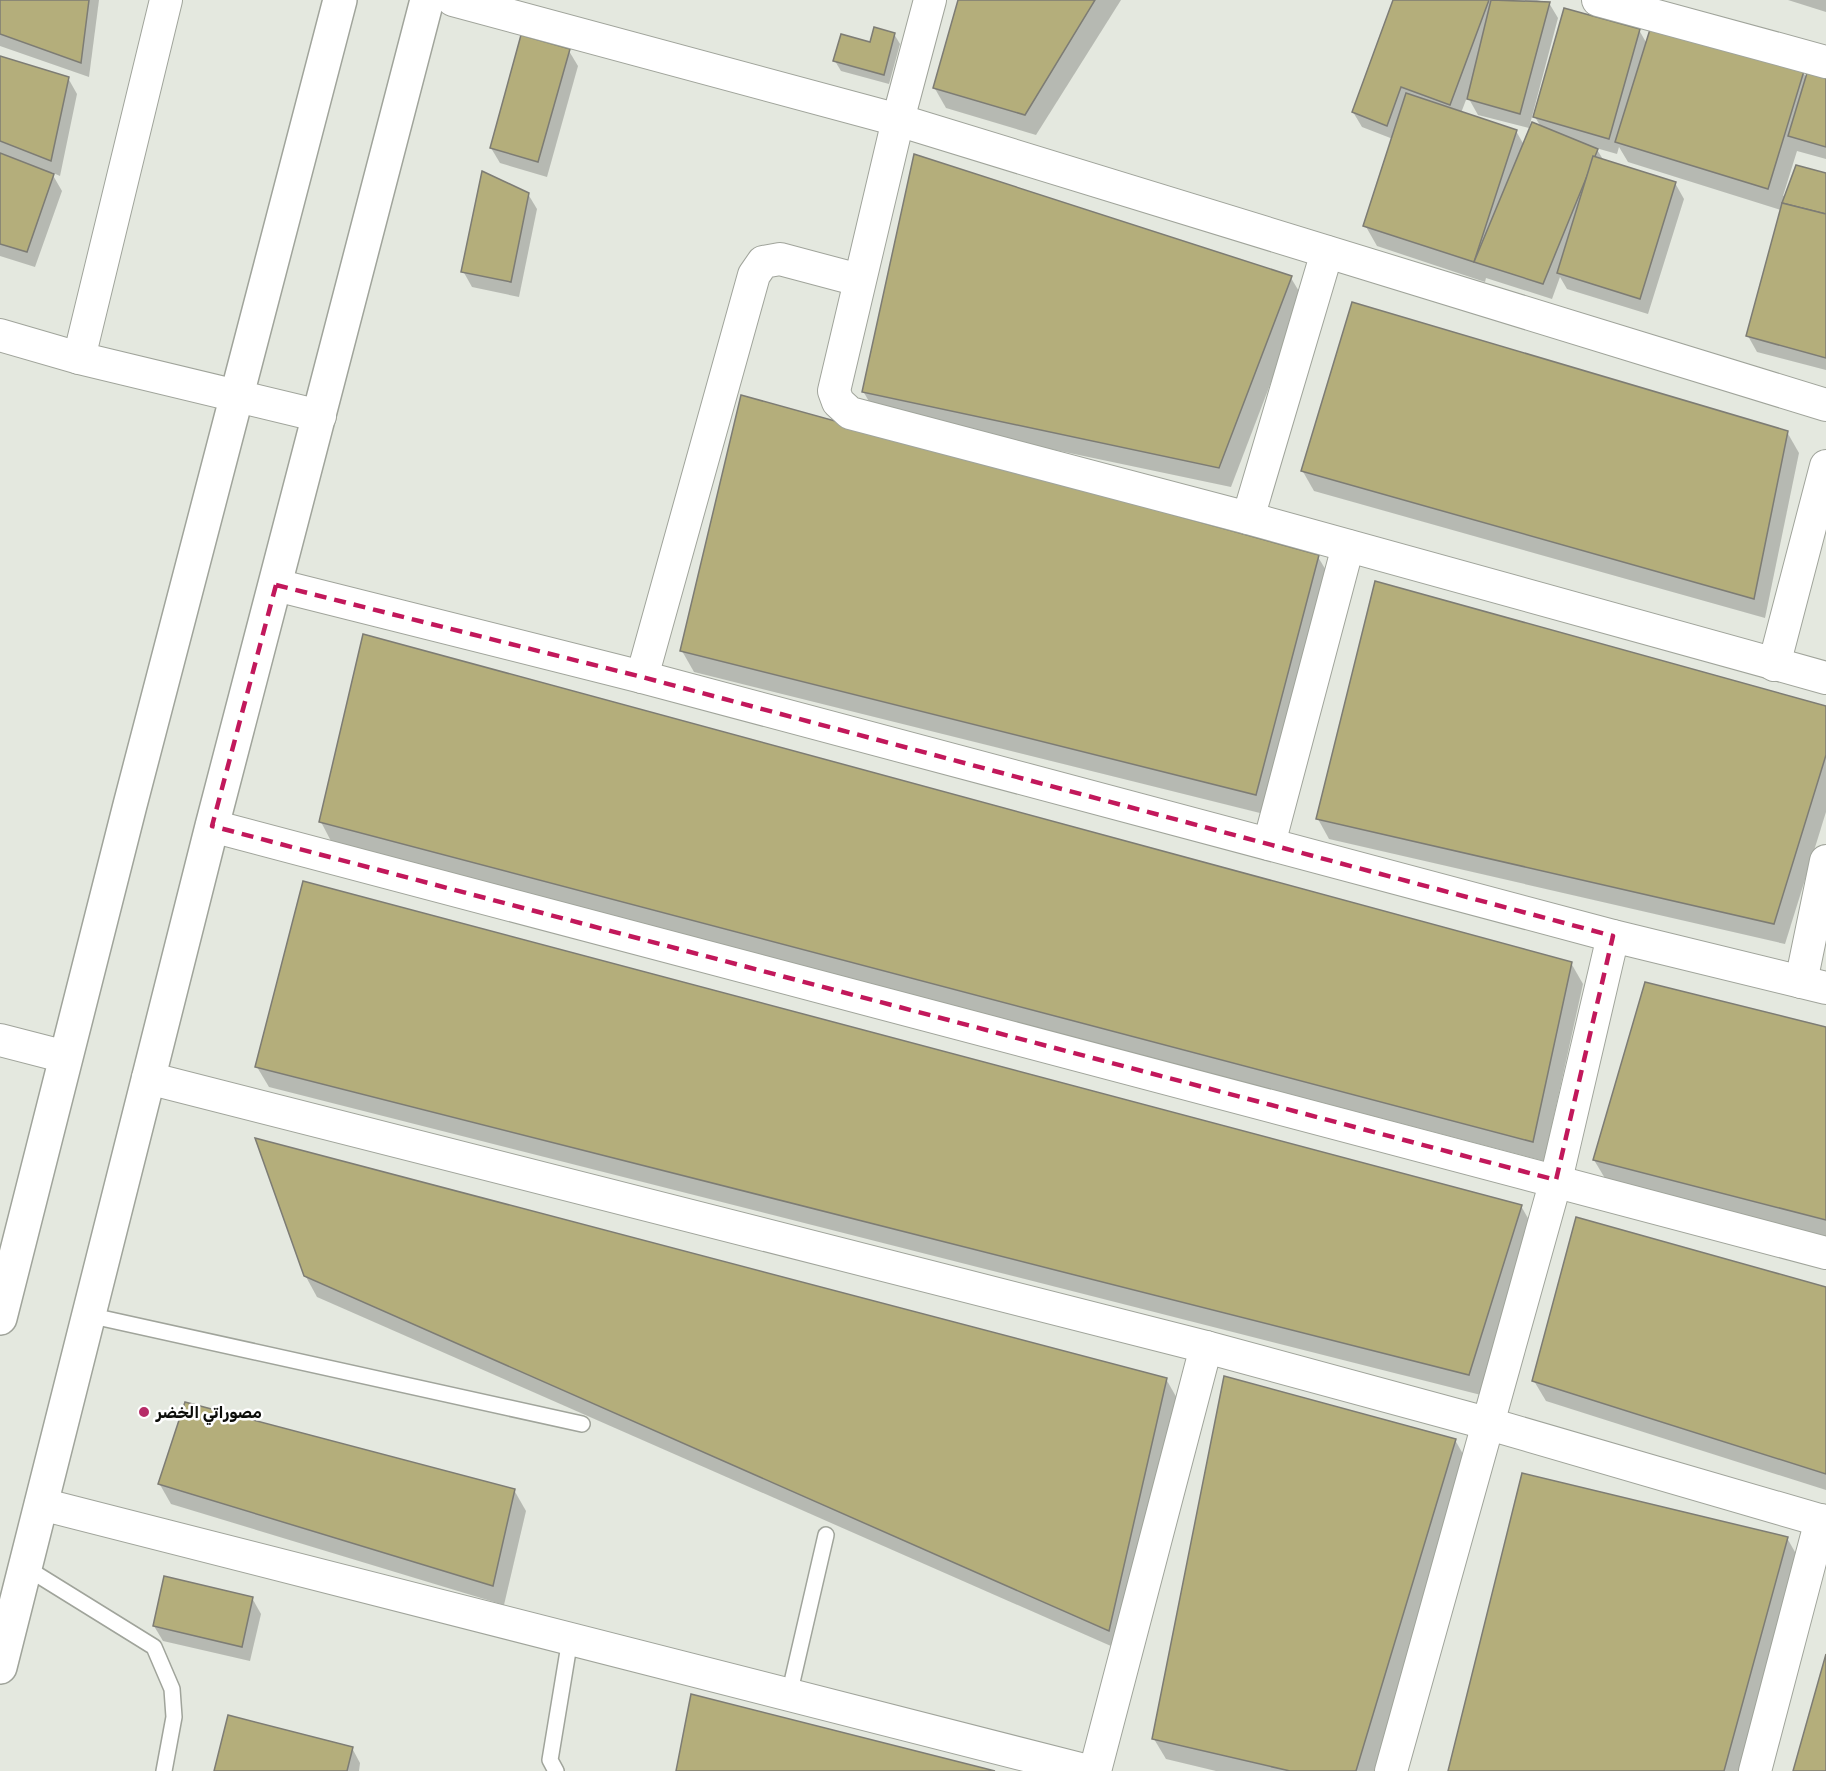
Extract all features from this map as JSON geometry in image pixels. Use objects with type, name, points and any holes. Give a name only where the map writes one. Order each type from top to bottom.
[{"type":"main road","points":[[0,1318],[340,0]]},
{"type":"main road","points":[[0,1667],[212,826],[427,0]]},
{"type":"street","points":[[79,358],[165,0]]},
{"type":"street","points":[[453,0],[898,120],[1826,405]]},
{"type":"street","points":[[930,0],[898,120],[834,391],[838,402],[850,413],[1248,518],[1826,678]]},
{"type":"street","points":[[1598,0],[1826,62]]},
{"type":"street","points":[[1248,518],[1327,252]]},
{"type":"street","points":[[642,677],[754,275],[763,262],[780,259],[859,280]]},
{"type":"street","points":[[0,334],[79,358],[238,394],[320,416]]},
{"type":"street","points":[[1774,665],[1826,466]]},
{"type":"street","points":[[1269,844],[1348,546]]},
{"type":"street","points":[[276,585],[642,677],[1613,936],[1813,985],[1826,861]]},
{"type":"street","points":[[212,826],[1826,1253]]},
{"type":"street","points":[[1391,1771],[1486,1423],[1556,1180],[1613,936]]},
{"type":"street","points":[[0,1040],[66,1057]]},
{"type":"street","points":[[148,1078],[1206,1347],[1486,1423],[1824,1521],[1755,1771]]},
{"type":"street","points":[[1095,1771],[1206,1347]]},
{"type":"street","points":[[41,1504],[1088,1771]]},
{"type":"lane","points":[[88,1316],[582,1424]]},
{"type":"lane","points":[[789,1695],[826,1535]]},
{"type":"lane","points":[[25,1567],[154,1647],[172,1689],[174,1717],[164,1771]]},
{"type":"lane","points":[[556,1771],[550,1760],[570,1639]]},
{"type":"highlighted area","points":[[276,585],[642,677],[1613,936],[1556,1180],[212,826]]},
{"type":"building","points":[[0,0],[89,0],[81,63],[0,34]]},
{"type":"building","points":[[958,0],[1095,0],[1025,115],[933,88]]},
{"type":"building","points":[[1393,0],[1489,0],[1450,105],[1401,87],[1387,126],[1352,112]]},
{"type":"building","points":[[1491,0],[1550,2],[1520,114],[1467,99]]},
{"type":"building","points":[[1564,8],[1640,29],[1609,139],[1533,117]]},
{"type":"building","points":[[1652,23],[1804,71],[1768,189],[1615,142]]},
{"type":"building","points":[[874,27],[895,33],[884,75],[833,61],[841,34],[870,42]]},
{"type":"building","points":[[521,35],[570,49],[538,162],[490,148]]},
{"type":"building","points":[[0,56],[69,77],[51,161],[0,141]]},
{"type":"building","points":[[1807,73],[1826,78],[1826,147],[1788,136]]},
{"type":"building","points":[[1406,93],[1517,130],[1474,262],[1363,226]]},
{"type":"building","points":[[1532,122],[1598,149],[1543,284],[1474,262]]},
{"type":"building","points":[[0,153],[54,174],[27,252],[0,244]]},
{"type":"building","points":[[914,154],[1292,276],[1219,468],[862,392]]},
{"type":"building","points":[[1593,156],[1676,182],[1640,299],[1557,273]]},
{"type":"building","points":[[1796,165],[1826,173],[1826,214],[1782,203]]},
{"type":"building","points":[[482,171],[529,193],[511,282],[461,272]]},
{"type":"building","points":[[1782,203],[1826,214],[1826,358],[1746,336]]},
{"type":"building","points":[[1352,302],[1788,431],[1754,599],[1301,471]]},
{"type":"building","points":[[741,395],[1319,555],[1256,795],[680,651]]},
{"type":"building","points":[[1375,581],[1826,706],[1826,755],[1774,924],[1316,819]]},
{"type":"building","points":[[363,634],[1572,962],[1533,1142],[319,822]]},
{"type":"building","points":[[303,881],[1522,1205],[1469,1375],[255,1067]]},
{"type":"building","points":[[1645,982],[1826,1027],[1826,1220],[1593,1160]]},
{"type":"building","points":[[255,1138],[1167,1378],[1109,1631],[304,1276]]},
{"type":"building","points":[[1576,1217],[1826,1287],[1826,1474],[1532,1381]]},
{"type":"building","points":[[1224,1376],[1456,1439],[1356,1771],[1290,1771],[1152,1739]]},
{"type":"building","points":[[185,1402],[515,1489],[493,1586],[158,1484]]},
{"type":"building","points":[[1522,1473],[1788,1537],[1724,1771],[1448,1771]]},
{"type":"building","points":[[164,1576],[253,1597],[242,1647],[153,1626]]},
{"type":"building","points":[[1826,1654],[1826,1771],[1793,1771]]},
{"type":"building","points":[[691,1694],[995,1771],[676,1771]]},
{"type":"building","points":[[228,1715],[353,1747],[347,1771],[214,1771]]},
{"type":"place","name":"مصوراتي الخضر","points":[[144,1412]]}]
